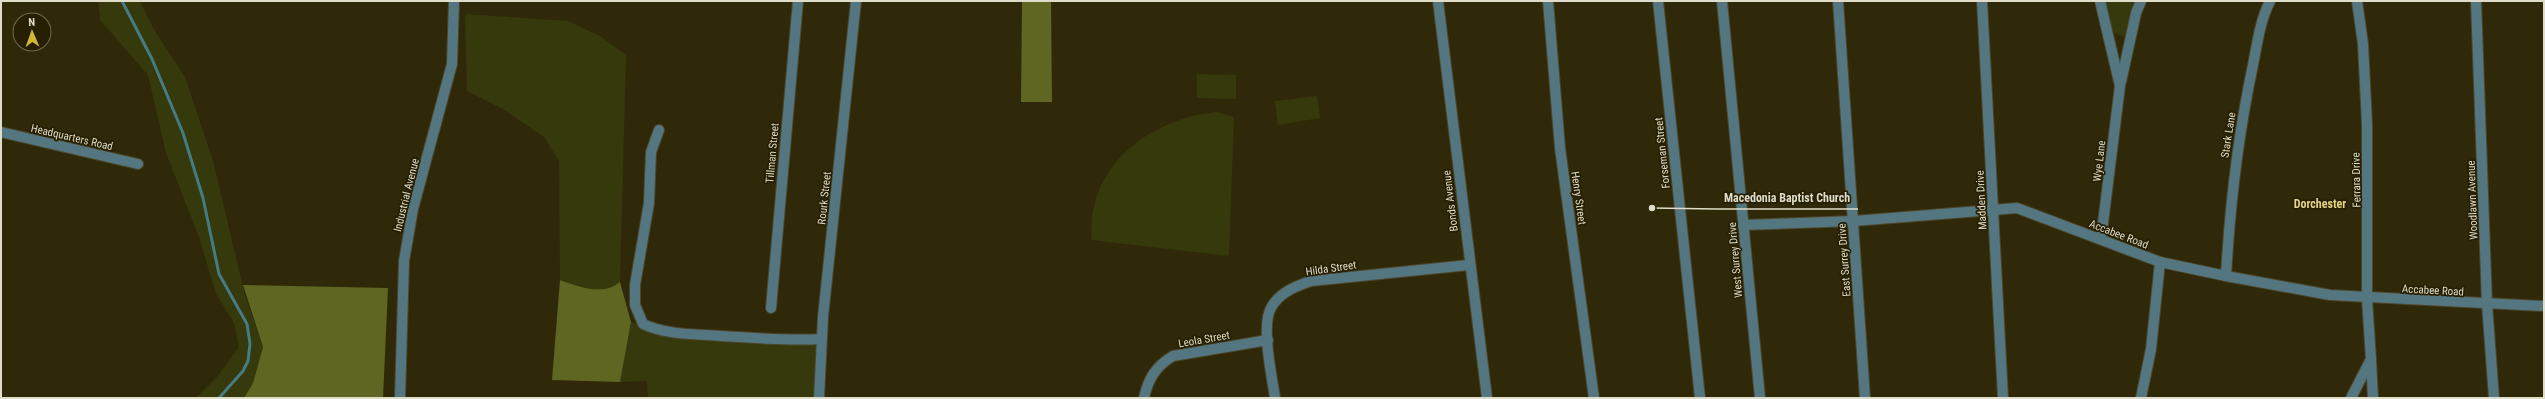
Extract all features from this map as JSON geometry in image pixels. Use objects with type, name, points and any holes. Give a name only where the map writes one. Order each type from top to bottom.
[{"type":"street","name":"Industrial Avenue","points":[[400,398],[404,261],[413,209],[452,64],[454,1]]},
{"type":"street","name":"Tillman Street","points":[[771,308],[798,1]]},
{"type":"street","name":"Rourk Street","points":[[818,398],[822,339],[856,1]]},
{"type":"street","name":"Bonds Avenue","points":[[1438,1],[1469,265],[1487,398]]},
{"type":"street","name":"Henry Street","points":[[1548,1],[1560,148],[1594,398]]},
{"type":"street","name":"Forseman Street","points":[[1658,1],[1700,398]]},
{"type":"street","name":"West Surrey Drive","points":[[1722,1],[1760,398]]},
{"type":"street","name":"East Surrey Drive","points":[[1838,1],[1865,398]]},
{"type":"street","name":"Madden Drive","points":[[1982,1],[1994,208],[2002,398]]},
{"type":"street","name":"Wye Lane","points":[[2100,1],[2120,86]]},
{"type":"street","name":"Wye Lane","points":[[2101,239],[2120,86],[2136,13],[2141,1]]},
{"type":"street","name":"Stark Lane","points":[[2226,276],[2231,195],[2245,104],[2264,14],[2270,1]]},
{"type":"street","name":"Ferrara Drive","points":[[2357,1],[2363,44],[2367,124],[2367,299],[2373,398]]},
{"type":"street","name":"Woodlawn Avenue","points":[[2476,1],[2487,304],[2494,398]]},
{"type":"street","points":[[659,130],[651,152],[649,203],[635,285],[635,305],[643,324],[656,330],[704,335],[795,341],[822,339]]},
{"type":"street","name":"Headquarters Road","points":[[1,132],[138,164]]},
{"type":"street","name":"Accabee Road","points":[[1743,225],[1854,221],[1994,208],[2017,208],[2160,262],[2330,296],[2367,299],[2544,306]]},
{"type":"street","points":[[2141,398],[2151,349],[2160,262]]},
{"type":"street","name":"Hilda Street","points":[[1275,398],[1268,340],[1268,320],[1272,307],[1280,298],[1298,286],[1311,281],[1469,265]]},
{"type":"street","name":"Leola Street","points":[[1144,398],[1153,373],[1161,364],[1173,356],[1268,340]]},
{"type":"street","points":[[2350,398],[2370,359]]},
{"type":"green space","points":[[98,1],[140,1],[153,28],[185,77],[213,161],[245,295],[263,347],[253,383],[244,398],[196,398],[216,378],[239,347],[234,323],[216,294],[199,237],[166,153],[148,75],[100,20]]},
{"type":"green space","points":[[1022,1],[1051,1],[1052,102],[1021,102]]},
{"type":"green space","points":[[2105,1],[2135,1],[2125,37],[2112,33]]},
{"type":"green space","points":[[465,14],[568,21],[600,36],[626,55],[620,282],[613,286],[606,289],[591,289],[560,280],[559,161],[544,137],[503,109],[467,91]]},
{"type":"green space","points":[[1197,74],[1236,75],[1236,99],[1197,98]]},
{"type":"green space","points":[[1317,96],[1320,118],[1278,125],[1275,101]]},
{"type":"green space","points":[[1216,112],[1234,117],[1229,256],[1091,240],[1093,211],[1101,187],[1111,169],[1124,153],[1140,140],[1176,121],[1196,115]]},
{"type":"green space","points":[[560,280],[591,289],[606,289],[620,282],[631,322],[620,382],[552,380]]},
{"type":"green space","points":[[243,285],[388,288],[383,398],[244,398],[253,383],[263,347]]},
{"type":"green space","points":[[631,322],[656,330],[822,339],[819,398],[648,398],[647,381],[620,382]]},
{"type":"waterway","points":[[122,1],[152,59],[183,133],[203,198],[219,274],[247,324],[250,344],[248,361],[243,371],[219,398]]},
{"type":"place","name":"Macedonia Baptist Church","points":[[1652,208]]},
{"type":"district","name":"Dorchester","points":[[2320,204]]}]
